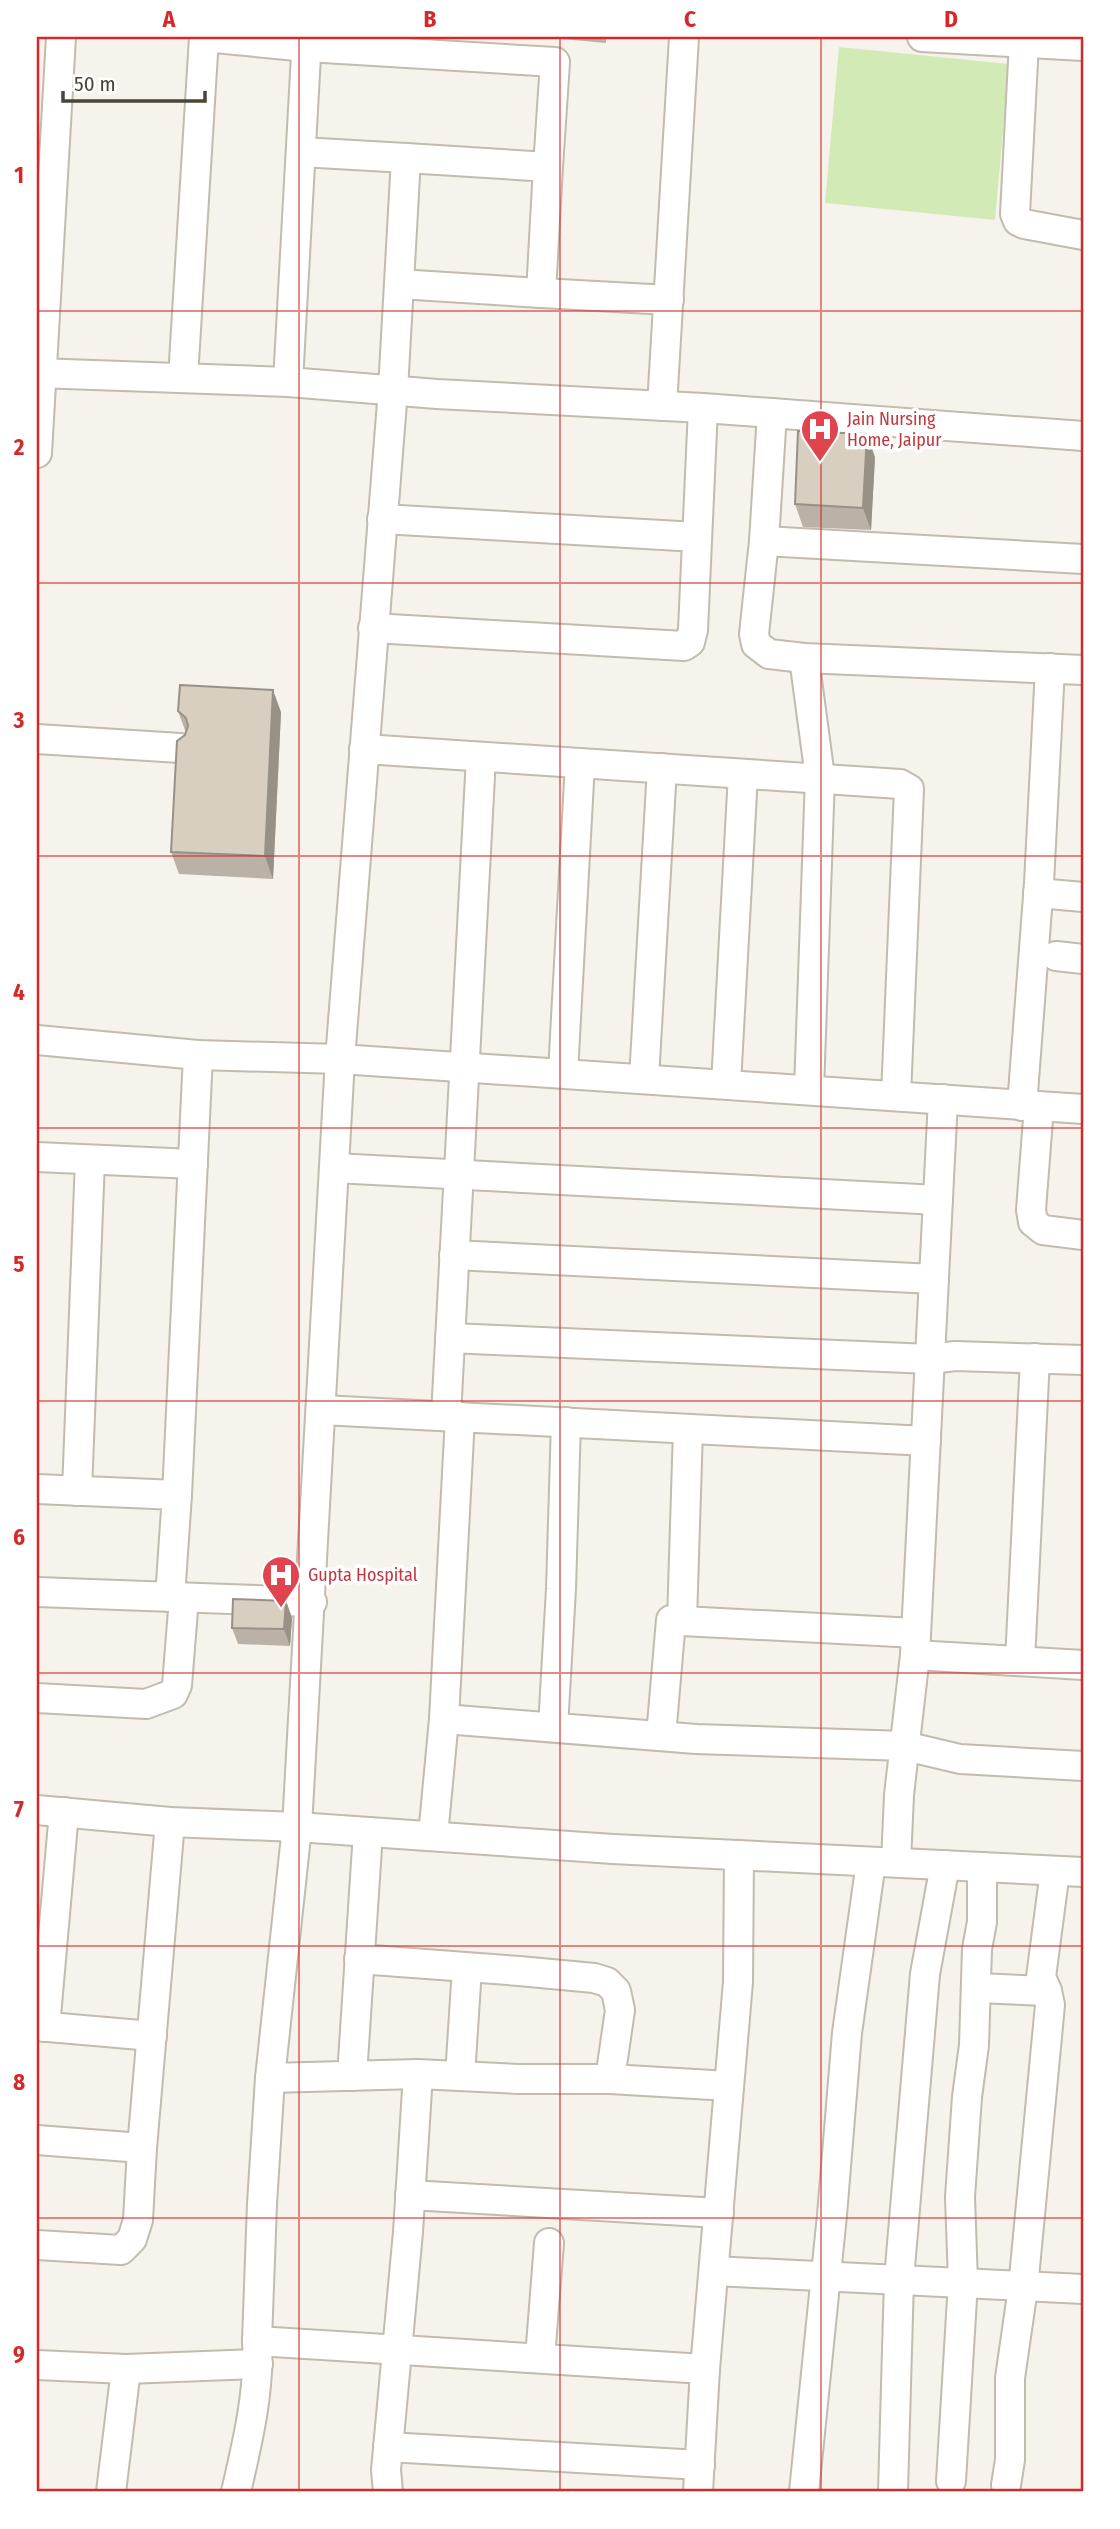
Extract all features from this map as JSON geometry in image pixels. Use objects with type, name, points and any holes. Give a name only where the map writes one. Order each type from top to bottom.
[{"type":"street","points":[[183,378],[204,37],[555,50],[541,293]]},
{"type":"street","points":[[662,406],[684,37]]},
{"type":"street","points":[[922,37],[1083,46]]},
{"type":"street","points":[[37,453],[53,38]]},
{"type":"street","points":[[288,382],[307,42]]},
{"type":"street","points":[[1024,42],[1015,214],[1018,221],[1024,224],[1083,235]]},
{"type":"street","points":[[301,152],[548,167]]},
{"type":"street","points":[[236,2492],[245,2452],[257,2353],[262,2204],[271,2078],[297,1827],[312,1602],[340,1059],[393,390],[406,159]]},
{"type":"street","points":[[399,284],[669,300]]},
{"type":"street","points":[[39,373],[288,382],[703,408],[1083,436]]},
{"type":"street","points":[[373,628],[684,646],[690,642],[693,630],[703,408]]},
{"type":"street","points":[[772,413],[764,541],[754,634],[756,644],[769,654],[804,658],[1083,670]]},
{"type":"street","points":[[382,519],[697,537]]},
{"type":"street","points":[[764,541],[1083,559]]},
{"type":"street","points":[[804,658],[820,777],[809,1090]]},
{"type":"street","points":[[1050,668],[1030,1106],[1031,1210],[1033,1222],[1043,1230],[1083,1235]]},
{"type":"street","points":[[37,739],[180,748]]},
{"type":"street","points":[[364,749],[820,777],[900,784],[909,789],[895,1096]]},
{"type":"street","points":[[433,1836],[444,1719],[453,1416],[450,1338],[481,757]]},
{"type":"street","points":[[563,1073],[580,763]]},
{"type":"street","points":[[644,1079],[662,768]]},
{"type":"street","points":[[726,1084],[743,774]]},
{"type":"street","points":[[1038,893],[1083,897]]},
{"type":"street","points":[[37,1040],[198,1055],[340,1059],[1083,1109]]},
{"type":"street","points":[[37,1698],[146,1704],[163,1700],[173,1694],[177,1685],[177,1495],[198,1055]]},
{"type":"street","points":[[804,2492],[847,2033],[899,1795],[916,1644],[943,1099]]},
{"type":"street","points":[[37,1157],[193,1164]]},
{"type":"street","points":[[77,1490],[90,1160]]},
{"type":"street","points":[[335,1168],[938,1200]]},
{"type":"street","points":[[454,1255],[934,1279]]},
{"type":"street","points":[[450,1338],[930,1359],[955,1356],[1083,1360]]},
{"type":"street","points":[[1020,1661],[1035,1358]]},
{"type":"street","points":[[322,1410],[926,1441]]},
{"type":"street","points":[[553,1727],[561,1589],[566,1422]]},
{"type":"street","points":[[682,1621],[688,1429]]},
{"type":"street","points":[[37,1489],[177,1495]]},
{"type":"street","points":[[37,1592],[312,1602]]},
{"type":"street","points":[[661,1736],[671,1620],[916,1644],[1020,1661],[1083,1665]]},
{"type":"street","points":[[444,1719],[661,1736],[905,1746],[960,1759],[1083,1766]]},
{"type":"street","points":[[152,2036],[41,2026],[50,1811],[170,1822],[1083,1872]]},
{"type":"street","points":[[37,2245],[121,2250],[132,2239],[138,2220],[170,1822]]},
{"type":"street","points":[[352,2077],[368,1832]]},
{"type":"street","points":[[388,2447],[699,2478],[705,2369],[738,1982],[738,1855]]},
{"type":"street","points":[[893,2492],[899,2279],[925,1974],[945,1865]]},
{"type":"street","points":[[951,2481],[962,2282],[960,2197],[977,1988],[977,1949],[982,1922],[982,1867]]},
{"type":"street","points":[[1006,2485],[1010,2460],[1010,2378],[1023,2288],[1050,2005],[1041,1977],[1055,1871]]},
{"type":"street","points":[[359,1959],[594,1978],[607,1982],[616,1991],[620,2010],[610,2079]]},
{"type":"street","points":[[460,2076],[467,1968]]},
{"type":"street","points":[[977,1988],[1047,1992]]},
{"type":"street","points":[[271,2078],[418,2074],[610,2079],[729,2086]]},
{"type":"street","points":[[388,2492],[388,2447],[418,2074]]},
{"type":"street","points":[[37,2140],[142,2148]]},
{"type":"street","points":[[410,2195],[719,2213]]},
{"type":"street","points":[[540,2358],[549,2243]]},
{"type":"street","points":[[714,2271],[1083,2289]]},
{"type":"street","points":[[37,2365],[126,2369],[257,2353],[397,2351],[705,2369]]},
{"type":"street","points":[[111,2492],[126,2369]]},
{"type":"green space","points":[[839,47],[1009,64],[995,220],[825,203]]},
{"type":"building","points":[[798,431],[867,434],[863,508],[795,504]]},
{"type":"building","points":[[180,685],[273,690],[265,856],[171,852],[177,741],[185,735],[188,726],[186,718],[178,711]]},
{"type":"building","points":[[233,1599],[286,1601],[284,1629],[232,1628]]},
{"type":"place","name":"Jain Nursing Home, Jaipur","points":[[820,463]]},
{"type":"place","name":"Gupta Hospital","points":[[281,1609]]}]
